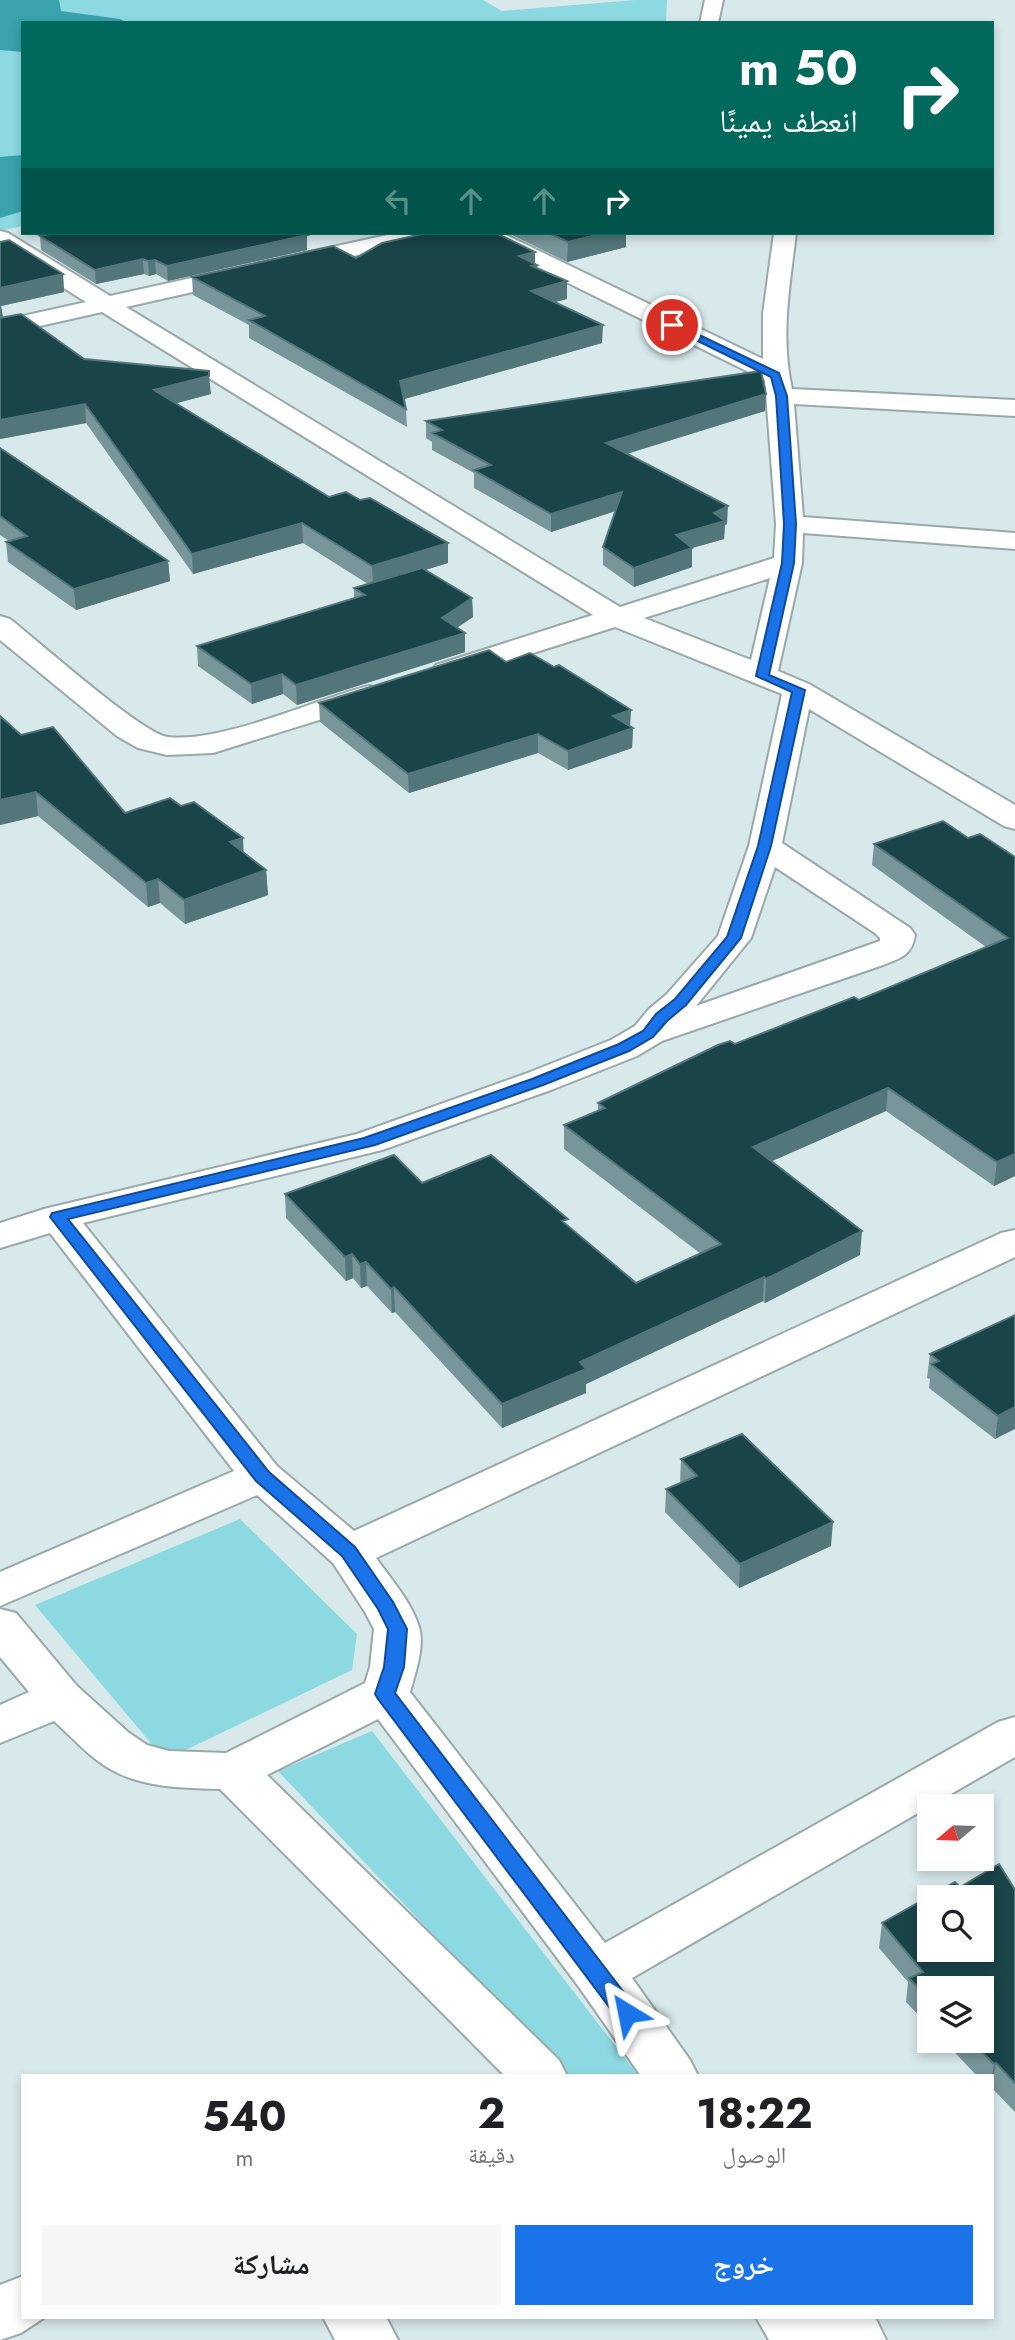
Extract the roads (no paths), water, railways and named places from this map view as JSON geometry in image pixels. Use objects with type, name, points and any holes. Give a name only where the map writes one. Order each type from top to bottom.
[{"type":"street","points":[[709,21],[713,0]]},
{"type":"street","points":[[4,229],[104,304],[616,617],[799,690],[1015,819]]},
{"type":"street","points":[[333,235],[356,248]]},
{"type":"street","points":[[0,328],[416,235]]},
{"type":"street","points":[[489,235],[778,386],[1015,408]]},
{"type":"street","points":[[762,676],[788,563],[790,524],[778,386],[776,289],[785,235]]},
{"type":"street","points":[[790,524],[1015,541]]},
{"type":"street","points":[[0,625],[128,729],[149,741],[167,746],[213,744],[788,563]]},
{"type":"street","points":[[648,1034],[662,1017],[680,1002],[733,938],[765,846],[799,690]]},
{"type":"street","points":[[0,1236],[58,1217],[369,1142],[538,1082],[624,1048],[648,1034],[872,958],[896,947],[898,935],[887,926],[765,846]]},
{"type":"street","points":[[0,1625],[60,1698],[112,1746],[132,1759],[169,1769],[232,1771],[385,1694],[394,1667],[397,1629],[386,1607],[349,1552],[262,1476],[58,1217]]},
{"type":"street","points":[[349,1552],[1015,1242]]},
{"type":"street","points":[[0,1590],[262,1476]]},
{"type":"street","points":[[385,1694],[598,1972],[670,2074]]},
{"type":"street","points":[[0,1725],[60,1698]]},
{"type":"street","points":[[598,1972],[1015,1735]]},
{"type":"street","points":[[232,1771],[538,2074]]},
{"type":"street","points":[[0,2315],[21,2303]]},
{"type":"street","points":[[353,2319],[369,2340]]},
{"type":"street","points":[[787,2319],[808,2340]]},
{"type":"street","points":[[842,2319],[857,2340]]}]
